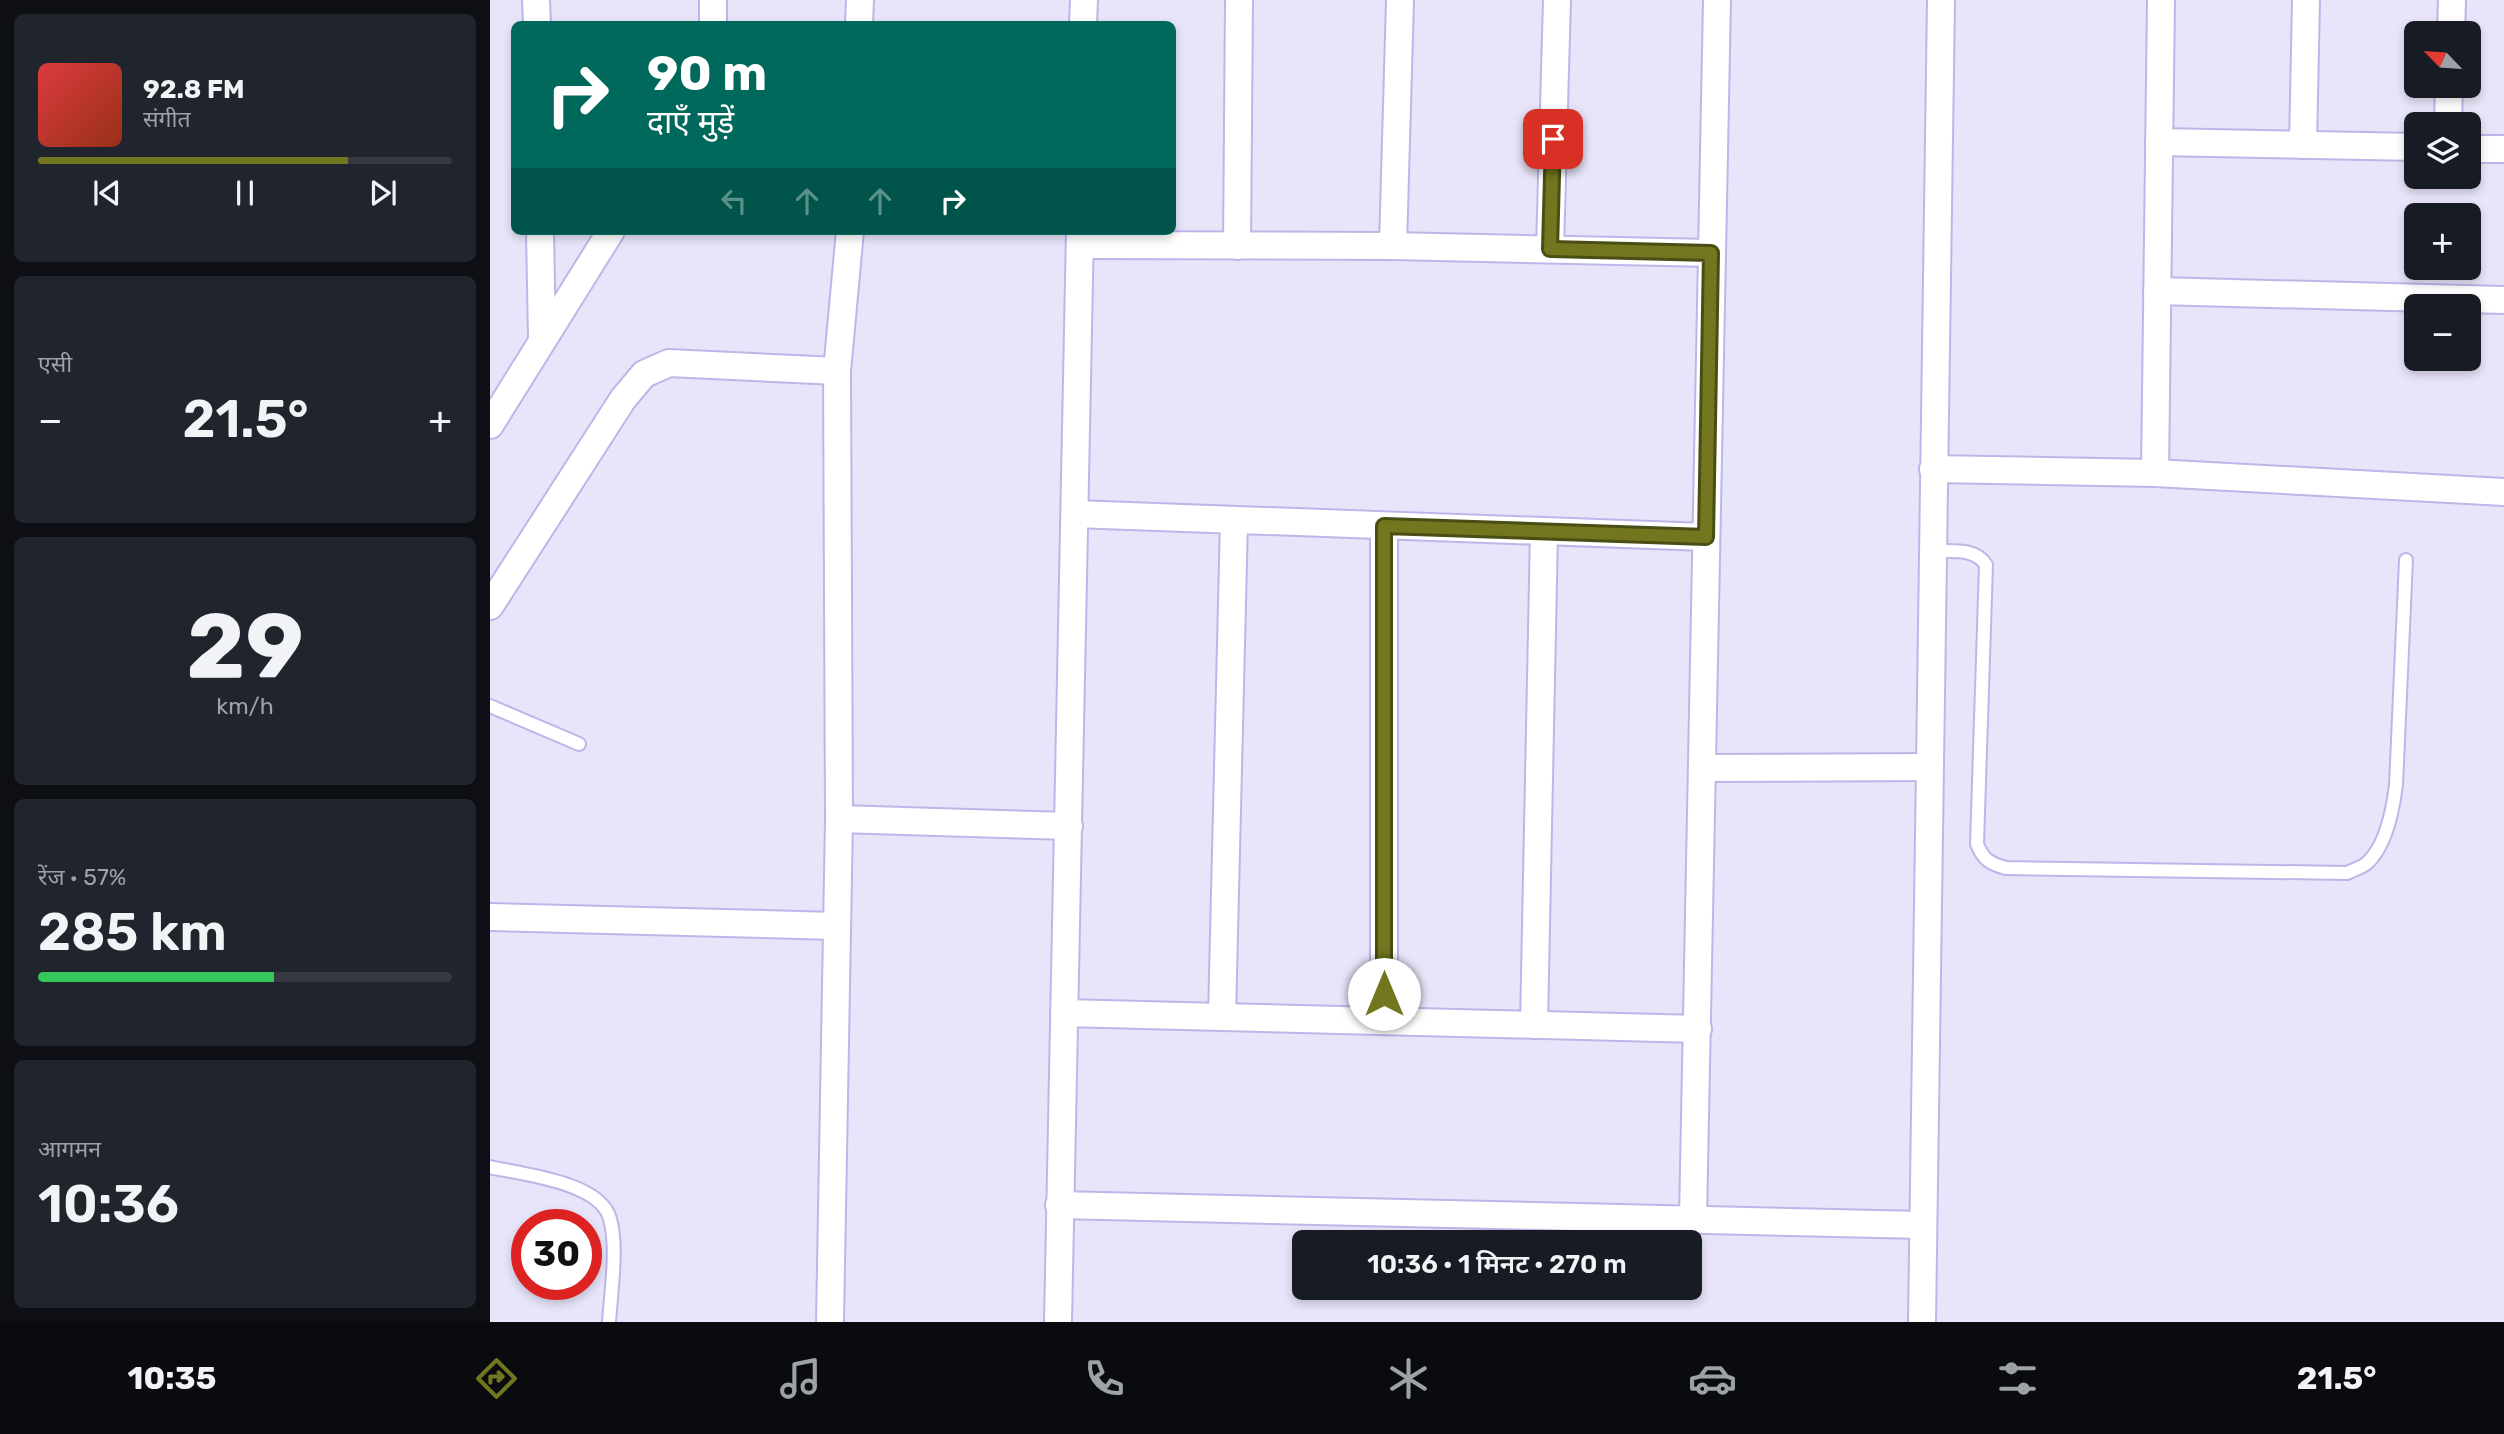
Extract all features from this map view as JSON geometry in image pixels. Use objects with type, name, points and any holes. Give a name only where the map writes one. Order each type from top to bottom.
[{"type":"street","points":[[536,0],[537,21]]},
{"type":"street","points":[[713,0],[713,21]]},
{"type":"street","points":[[859,21],[860,0]]},
{"type":"street","points":[[1083,21],[1084,0]]},
{"type":"street","points":[[1237,246],[1239,0]]},
{"type":"street","points":[[1393,246],[1400,0]]},
{"type":"street","points":[[1550,249],[1557,0]]},
{"type":"street","points":[[1693,1219],[1717,0]]},
{"type":"street","points":[[1922,1322],[1941,0]]},
{"type":"street","points":[[2155,473],[2161,0]]},
{"type":"street","points":[[2303,145],[2306,0]]},
{"type":"street","points":[[2451,21],[2452,0]]},
{"type":"street","points":[[2159,142],[2404,148]]},
{"type":"street","points":[[2481,149],[2504,149]]},
{"type":"street","points":[[540,235],[542,339]]},
{"type":"street","points":[[490,425],[608,235]]},
{"type":"street","points":[[830,1322],[839,819],[837,371],[850,235]]},
{"type":"street","points":[[1058,1322],[1080,238],[1237,246],[1393,246],[1711,253]]},
{"type":"street","points":[[2157,291],[2504,300]]},
{"type":"street","points":[[490,606],[623,399],[644,374],[669,363],[837,371]]},
{"type":"street","points":[[1933,469],[2155,473],[2504,492]]},
{"type":"street","points":[[1075,514],[1706,537]]},
{"type":"street","points":[[1222,1017],[1234,520]]},
{"type":"street","points":[[1384,526],[1384,1021]]},
{"type":"street","points":[[1534,1025],[1544,531]]},
{"type":"street","points":[[1702,768],[1929,767]]},
{"type":"street","points":[[839,819],[1069,826]]},
{"type":"street","points":[[490,917],[837,926]]},
{"type":"street","points":[[1064,1013],[1698,1029]]},
{"type":"street","points":[[1059,1205],[1922,1225]]},
{"type":"lane","points":[[1933,551],[1971,553],[1981,557],[1986,565],[1977,844],[1981,855],[1991,864],[2006,868],[2347,873],[2367,863],[2382,841],[2389,823],[2396,785],[2406,560]]},
{"type":"lane","points":[[490,706],[579,744]]},
{"type":"lane","points":[[490,1167],[572,1186],[599,1200],[610,1217],[613,1258],[609,1322]]},
{"type":"route","points":[[1384,994],[1384,526],[1706,537],[1711,253],[1550,249],[1553,139]]}]
